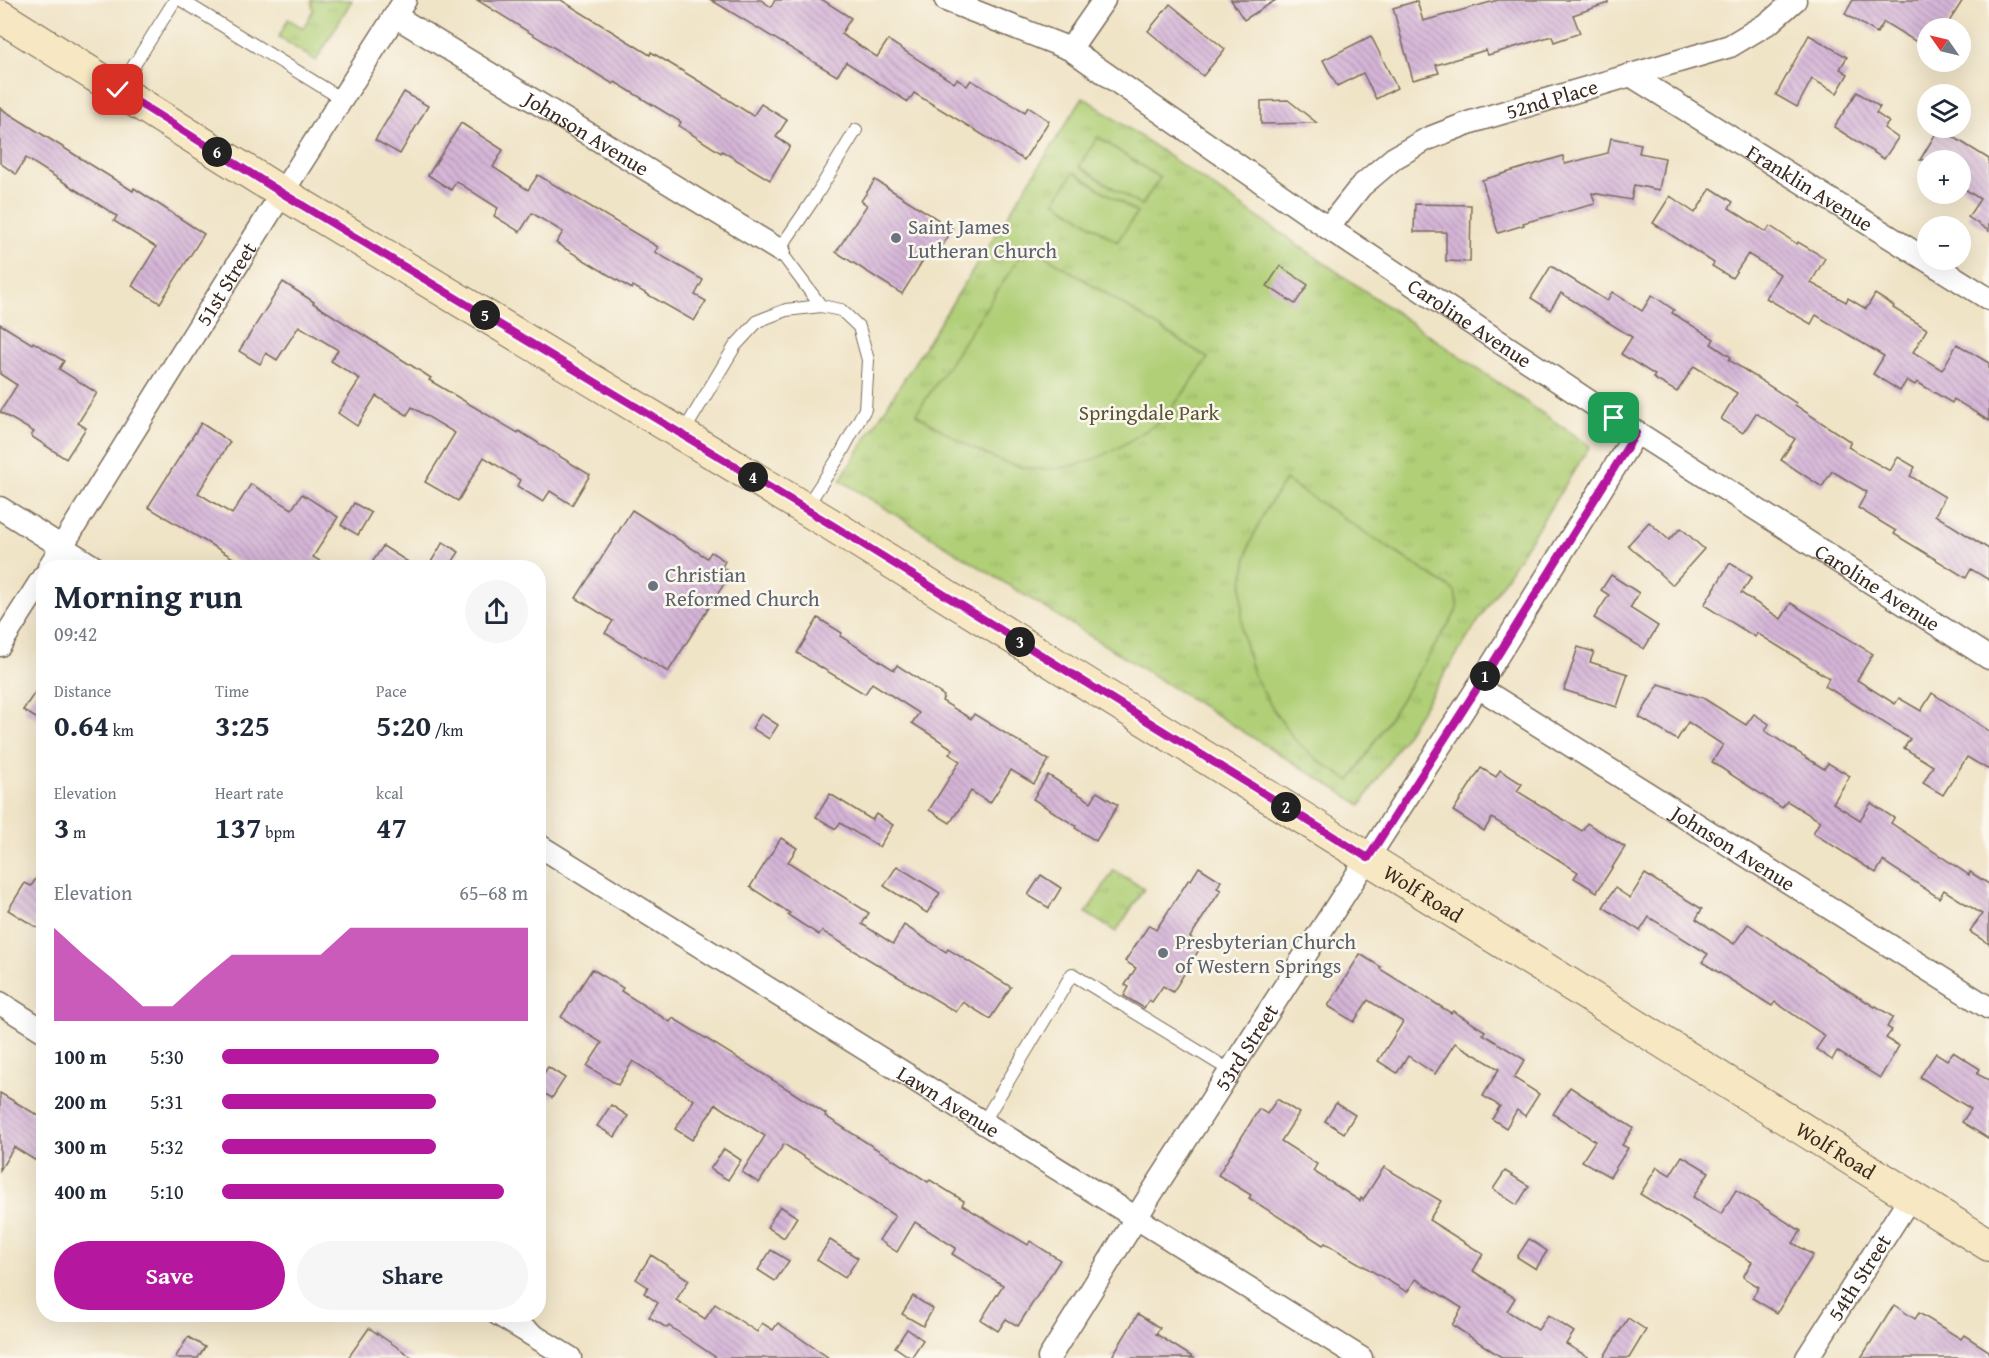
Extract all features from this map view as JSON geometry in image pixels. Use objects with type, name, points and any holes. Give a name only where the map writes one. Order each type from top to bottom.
[{"type":"main road","name":"Wolf Road","points":[[0,16],[282,193],[805,508],[1989,1245]]},
{"type":"street","name":"Caroline Avenue","points":[[946,0],[1070,49],[1328,228],[1636,433],[1989,658]]},
{"type":"street","points":[[1070,49],[1104,0]]},
{"type":"street","name":"52nd Place","points":[[1328,228],[1361,186],[1394,158],[1427,139],[1471,123],[1730,46],[1770,22],[1795,0]]},
{"type":"street","name":"51st Street","points":[[54,560],[400,8]]},
{"type":"street","name":"Johnson Avenue","points":[[400,8],[779,250]]},
{"type":"street","name":"Franklin Avenue","points":[[1632,76],[1989,299]]},
{"type":"street","name":"53rd Street","points":[[1049,1358],[1136,1218],[1478,687],[1636,433]]},
{"type":"street","points":[[0,508],[83,560]]},
{"type":"street","points":[[0,645],[36,589]]},
{"type":"street","name":"Johnson Avenue","points":[[1478,687],[1989,1008]]},
{"type":"street","name":"Lawn Avenue","points":[[546,851],[1361,1358]]},
{"type":"street","points":[[0,1003],[36,1026]]},
{"type":"street","name":"54th Street","points":[[1807,1358],[1911,1196]]},
{"type":"street","points":[[511,1322],[570,1358]]},
{"type":"lane","points":[[118,90],[176,0]]},
{"type":"lane","points":[[181,0],[342,99]]},
{"type":"lane","points":[[821,306],[779,250],[856,130]]},
{"type":"lane","points":[[682,434],[735,346],[758,321],[786,310],[821,306],[841,310],[859,327],[868,360],[865,409],[839,457],[805,508]]},
{"type":"lane","points":[[984,1123],[1072,974],[1231,1071]]},
{"type":"green space","points":[[311,0],[352,0],[316,61],[279,37],[288,19],[303,28],[313,10]]},
{"type":"green space","name":"Springdale Park","points":[[1083,97],[1590,446],[1361,805],[840,480]]},
{"type":"green space","points":[[1098,137],[1160,178],[1141,206],[1079,166]]},
{"type":"green space","points":[[1074,172],[1137,213],[1117,242],[1055,201]]},
{"type":"green space","points":[[1038,251],[1208,358],[1174,406],[1156,424],[1129,442],[1100,457],[1070,467],[1054,469],[1022,467],[995,458],[967,445],[916,414],[1019,258]]},
{"type":"green space","points":[[1285,480],[1455,591],[1458,609],[1350,781],[1320,762],[1294,739],[1253,674],[1242,632],[1242,586],[1249,546],[1265,511]]},
{"type":"green space","points":[[1114,870],[1144,889],[1116,932],[1086,913]]},
{"type":"building","points":[[477,0],[561,0],[650,55],[651,52],[753,116],[761,104],[787,120],[776,137],[790,146],[770,180],[679,126],[681,122],[615,82],[613,84]]},
{"type":"building","points":[[711,0],[761,0],[771,7],[775,0],[823,0],[851,18],[841,34],[877,57],[888,40],[954,83],[957,79],[967,86],[971,80],[1025,112],[1028,107],[1049,121],[1024,160],[914,93],[908,102],[846,62],[837,76]]},
{"type":"building","points":[[1231,0],[1276,0],[1244,20]]},
{"type":"building","points":[[1498,0],[1608,0],[1608,3],[1573,15],[1580,33],[1554,42],[1552,36],[1488,55],[1486,50],[1436,65],[1439,73],[1413,80],[1393,8],[1417,1],[1423,21]]},
{"type":"building","points":[[1853,0],[1963,0],[1951,18],[1917,18],[1917,42],[1884,22],[1877,33],[1845,14]]},
{"type":"building","points":[[1170,4],[1225,49],[1203,76],[1148,31]]},
{"type":"building","points":[[1809,35],[1847,57],[1840,69],[1848,74],[1837,93],[1812,79],[1797,107],[1776,95]]},
{"type":"building","points":[[1371,36],[1397,88],[1376,99],[1363,73],[1337,86],[1323,60]]},
{"type":"building","points":[[404,92],[428,106],[400,154],[375,140]]},
{"type":"building","points":[[1857,92],[1880,107],[1876,113],[1889,122],[1884,128],[1898,138],[1884,159],[1834,127]]},
{"type":"building","points":[[1288,100],[1317,123],[1261,124],[1261,101]]},
{"type":"building","points":[[0,108],[133,191],[134,188],[204,234],[160,303],[132,286],[156,247],[114,221],[117,216],[26,158],[16,174],[0,163]]},
{"type":"building","points":[[461,123],[503,150],[493,167],[528,190],[538,175],[658,247],[655,252],[703,280],[695,295],[706,301],[694,321],[633,286],[632,289],[556,243],[563,232],[532,213],[520,232],[494,216],[498,208],[456,181],[451,190],[428,175]]},
{"type":"building","points":[[1611,138],[1641,144],[1639,153],[1665,158],[1659,190],[1634,185],[1631,200],[1592,193],[1595,204],[1523,223],[1524,225],[1498,233],[1482,180],[1563,156],[1565,164],[1608,153]]},
{"type":"building","points":[[1933,138],[1955,138],[1989,159],[1989,231],[1969,216],[1980,199],[1971,193],[1971,150],[1926,150]]},
{"type":"building","name":"Saint James Lutheran Church","points":[[875,180],[953,229],[939,251],[932,246],[902,294],[836,252],[867,205],[861,201]]},
{"type":"building","points":[[1711,188],[1733,202],[1729,208],[1766,232],[1770,226],[1797,244],[1798,242],[1825,258],[1811,283],[1846,302],[1848,298],[1866,309],[1875,294],[1927,329],[1913,352],[1942,370],[1957,344],[1989,363],[1989,421],[1954,399],[1952,403],[1917,382],[1915,385],[1907,380],[1900,391],[1873,374],[1884,356],[1816,315],[1811,324],[1766,298],[1780,274],[1748,254],[1732,278],[1712,266],[1714,263],[1653,223],[1670,196],[1695,213]]},
{"type":"building","points":[[1415,204],[1471,205],[1470,262],[1446,261],[1446,232],[1414,232]]},
{"type":"building","points":[[1280,266],[1308,285],[1295,304],[1267,286]]},
{"type":"building","points":[[1551,266],[1607,301],[1612,292],[1642,311],[1652,295],[1674,310],[1672,313],[1714,339],[1711,344],[1731,357],[1729,360],[1851,442],[1848,447],[1890,471],[1898,457],[1915,467],[1910,476],[1945,497],[1935,515],[1989,549],[1989,580],[1971,569],[1966,578],[1894,534],[1896,531],[1858,508],[1867,492],[1832,471],[1822,487],[1781,460],[1795,439],[1756,413],[1743,433],[1721,419],[1737,393],[1694,366],[1677,392],[1653,378],[1655,375],[1621,354],[1632,337],[1561,293],[1550,310],[1531,298]]},
{"type":"building","points":[[283,282],[431,378],[429,380],[518,433],[519,431],[590,475],[572,505],[550,491],[543,502],[517,486],[520,480],[484,457],[458,501],[425,482],[455,433],[412,407],[407,415],[376,396],[357,426],[338,413],[360,379],[331,361],[338,350],[299,326],[277,360],[266,353],[260,364],[239,351]]},
{"type":"building","points":[[0,324],[64,361],[59,369],[97,393],[78,423],[86,428],[66,459],[31,436],[34,432],[0,412],[17,385],[0,374]]},
{"type":"building","points":[[201,423],[230,442],[198,493],[232,514],[251,484],[292,509],[302,494],[338,517],[313,557],[318,560],[236,560],[148,507]]},
{"type":"building","points":[[354,503],[371,513],[358,535],[341,525]]},
{"type":"building","name":"Christian Reformed Church","points":[[632,510],[707,558],[711,552],[725,561],[722,567],[731,573],[668,672],[605,633],[613,621],[576,598]]},
{"type":"building","points":[[1649,522],[1669,540],[1681,528],[1704,549],[1672,585],[1628,545]]},
{"type":"building","points":[[443,542],[459,552],[454,560],[432,560]]},
{"type":"building","points":[[383,546],[405,560],[374,560]]},
{"type":"building","points":[[1730,563],[1752,577],[1741,593],[1781,619],[1791,603],[1873,654],[1857,680],[1895,704],[1899,698],[1921,711],[1932,693],[1989,731],[1989,770],[1967,757],[1943,795],[1923,783],[1933,766],[1904,748],[1910,739],[1825,686],[1829,678],[1757,633],[1755,637],[1704,605]]},
{"type":"building","points":[[1611,575],[1639,593],[1630,608],[1658,626],[1644,649],[1594,618],[1609,595],[1601,590]]},
{"type":"building","points":[[818,618],[842,633],[840,636],[894,670],[897,665],[928,685],[944,696],[942,701],[971,719],[974,714],[1049,760],[1034,784],[1011,770],[990,803],[971,791],[950,823],[929,810],[960,761],[949,754],[953,749],[912,723],[919,713],[872,683],[865,694],[797,653]]},
{"type":"building","points":[[1578,647],[1594,652],[1590,662],[1628,674],[1617,707],[1564,690]]},
{"type":"building","points":[[1659,684],[1703,698],[1746,725],[1754,714],[1769,724],[1765,731],[1824,769],[1828,763],[1850,776],[1833,803],[1860,820],[1871,803],[1894,818],[1891,823],[1969,875],[1970,872],[1989,884],[1989,944],[1970,932],[1982,914],[1944,890],[1939,898],[1883,861],[1876,873],[1813,833],[1820,821],[1787,801],[1782,808],[1712,762],[1723,745],[1688,722],[1677,740],[1639,717]]},
{"type":"building","points":[[36,691],[36,718],[23,710]]},
{"type":"building","points":[[761,714],[778,725],[769,739],[752,728]]},
{"type":"building","points":[[1481,768],[1496,777],[1500,770],[1522,784],[1517,791],[1582,831],[1587,823],[1625,847],[1597,892],[1574,878],[1578,872],[1492,818],[1484,831],[1453,811]]},
{"type":"building","points":[[1048,775],[1091,802],[1097,792],[1118,805],[1096,841],[1033,799]]},
{"type":"building","points":[[830,794],[872,820],[876,814],[893,825],[879,847],[840,823],[836,829],[816,817]]},
{"type":"building","points":[[781,838],[797,848],[788,862],[869,913],[862,924],[893,944],[904,925],[946,952],[948,949],[1011,987],[990,1019],[963,1002],[956,1012],[822,931],[819,935],[750,887]]},
{"type":"building","points":[[897,866],[940,893],[927,913],[884,886]]},
{"type":"building","name":"Presbyterian Church of Western Springs","points":[[1199,867],[1221,881],[1217,888],[1221,890],[1190,937],[1202,945],[1173,992],[1163,986],[1152,1002],[1149,1000],[1144,1008],[1124,996],[1129,987],[1125,985],[1136,968],[1125,961],[1149,925],[1156,930]]},
{"type":"building","points":[[1645,874],[1702,909],[1696,919],[1734,944],[1748,924],[1828,978],[1893,1017],[1887,1027],[1892,1030],[1886,1038],[1899,1046],[1880,1078],[1837,1051],[1832,1060],[1816,1049],[1825,1036],[1775,1002],[1772,1006],[1702,962],[1708,954],[1649,917],[1640,931],[1603,907],[1615,888],[1630,898]]},
{"type":"building","points":[[1041,875],[1061,888],[1049,908],[1028,895]]},
{"type":"building","points":[[36,879],[36,927],[8,910],[25,883],[31,886]]},
{"type":"building","points":[[1360,954],[1451,1013],[1453,1011],[1485,1031],[1483,1034],[1525,1060],[1514,1078],[1539,1094],[1525,1116],[1517,1110],[1506,1128],[1492,1119],[1500,1106],[1483,1096],[1499,1069],[1455,1043],[1435,1074],[1408,1056],[1397,1073],[1378,1061],[1403,1022],[1368,1000],[1354,1022],[1328,1006]]},
{"type":"building","points":[[592,969],[623,988],[621,991],[670,1022],[673,1018],[797,1095],[826,1114],[825,1116],[928,1182],[930,1180],[964,1201],[962,1205],[1028,1245],[1030,1241],[1060,1260],[1018,1326],[1006,1319],[998,1331],[981,1320],[1003,1285],[952,1254],[956,1248],[915,1222],[897,1252],[879,1240],[895,1216],[784,1144],[759,1183],[742,1172],[765,1136],[716,1104],[692,1140],[675,1129],[694,1100],[633,1061],[618,1085],[587,1066],[602,1043],[561,1017]]},
{"type":"building","points":[[1953,1052],[1980,1069],[1977,1074],[1989,1080],[1989,1139],[1962,1122],[1971,1109],[1920,1077],[1936,1053],[1947,1060]]},
{"type":"building","points":[[548,1067],[565,1078],[552,1098],[546,1095]]},
{"type":"building","points":[[1570,1087],[1633,1128],[1622,1145],[1628,1148],[1610,1177],[1582,1161],[1595,1141],[1553,1114]]},
{"type":"building","points":[[0,1093],[36,1114],[36,1161],[14,1147],[0,1170]]},
{"type":"building","points":[[1277,1099],[1299,1113],[1281,1141],[1317,1164],[1313,1171],[1360,1201],[1361,1198],[1363,1200],[1384,1167],[1441,1201],[1429,1220],[1483,1254],[1473,1271],[1515,1298],[1507,1311],[1538,1330],[1548,1315],[1574,1332],[1566,1344],[1590,1358],[1503,1358],[1452,1325],[1462,1308],[1416,1279],[1407,1292],[1325,1243],[1323,1245],[1249,1198],[1251,1195],[1218,1175],[1259,1109],[1267,1114]]},
{"type":"building","points":[[1336,1103],[1355,1115],[1344,1133],[1325,1121]]},
{"type":"building","points":[[611,1105],[628,1116],[615,1137],[597,1126]]},
{"type":"building","points":[[724,1149],[741,1160],[728,1180],[710,1169]]},
{"type":"building","points":[[1682,1156],[1709,1172],[1693,1197],[1721,1214],[1736,1190],[1801,1231],[1793,1243],[1813,1255],[1777,1313],[1752,1298],[1759,1287],[1743,1277],[1752,1262],[1640,1194],[1657,1167],[1670,1175]]},
{"type":"building","points":[[1505,1171],[1529,1186],[1517,1205],[1493,1189]]},
{"type":"building","points":[[780,1206],[797,1217],[784,1238],[767,1227]]},
{"type":"building","points":[[1529,1239],[1547,1251],[1536,1269],[1517,1257]]},
{"type":"building","points":[[830,1240],[858,1258],[845,1278],[817,1260]]},
{"type":"building","points":[[771,1250],[789,1261],[775,1281],[758,1270]]},
{"type":"building","points":[[651,1255],[689,1280],[676,1300],[705,1319],[715,1304],[757,1332],[762,1323],[773,1330],[778,1323],[829,1358],[717,1358],[669,1326],[667,1328],[649,1317],[658,1303],[644,1293],[648,1287],[636,1279]]},
{"type":"building","points":[[913,1296],[933,1309],[923,1326],[902,1314]]},
{"type":"building","points":[[1894,1305],[1915,1319],[1919,1313],[1961,1339],[1964,1335],[1989,1351],[1989,1358],[1861,1358]]},
{"type":"building","points":[[1138,1314],[1160,1328],[1156,1334],[1194,1358],[1111,1358]]},
{"type":"building","points":[[1628,1318],[1646,1330],[1629,1358],[1603,1358]]},
{"type":"building","points":[[369,1328],[413,1358],[348,1358]]},
{"type":"building","points":[[907,1329],[923,1340],[911,1358],[895,1347]]},
{"type":"building","points":[[188,1337],[205,1347],[198,1358],[175,1358]]},
{"type":"place","name":"Saint James Lutheran Church","points":[[896,238]]},
{"type":"place","name":"Christian Reformed Church","points":[[653,586]]},
{"type":"place","name":"Presbyterian Church of Western Springs","points":[[1163,953]]},
{"type":"route","points":[[118,90],[282,193],[832,525],[1368,858],[1478,687],[1636,433],[1614,418]]}]
